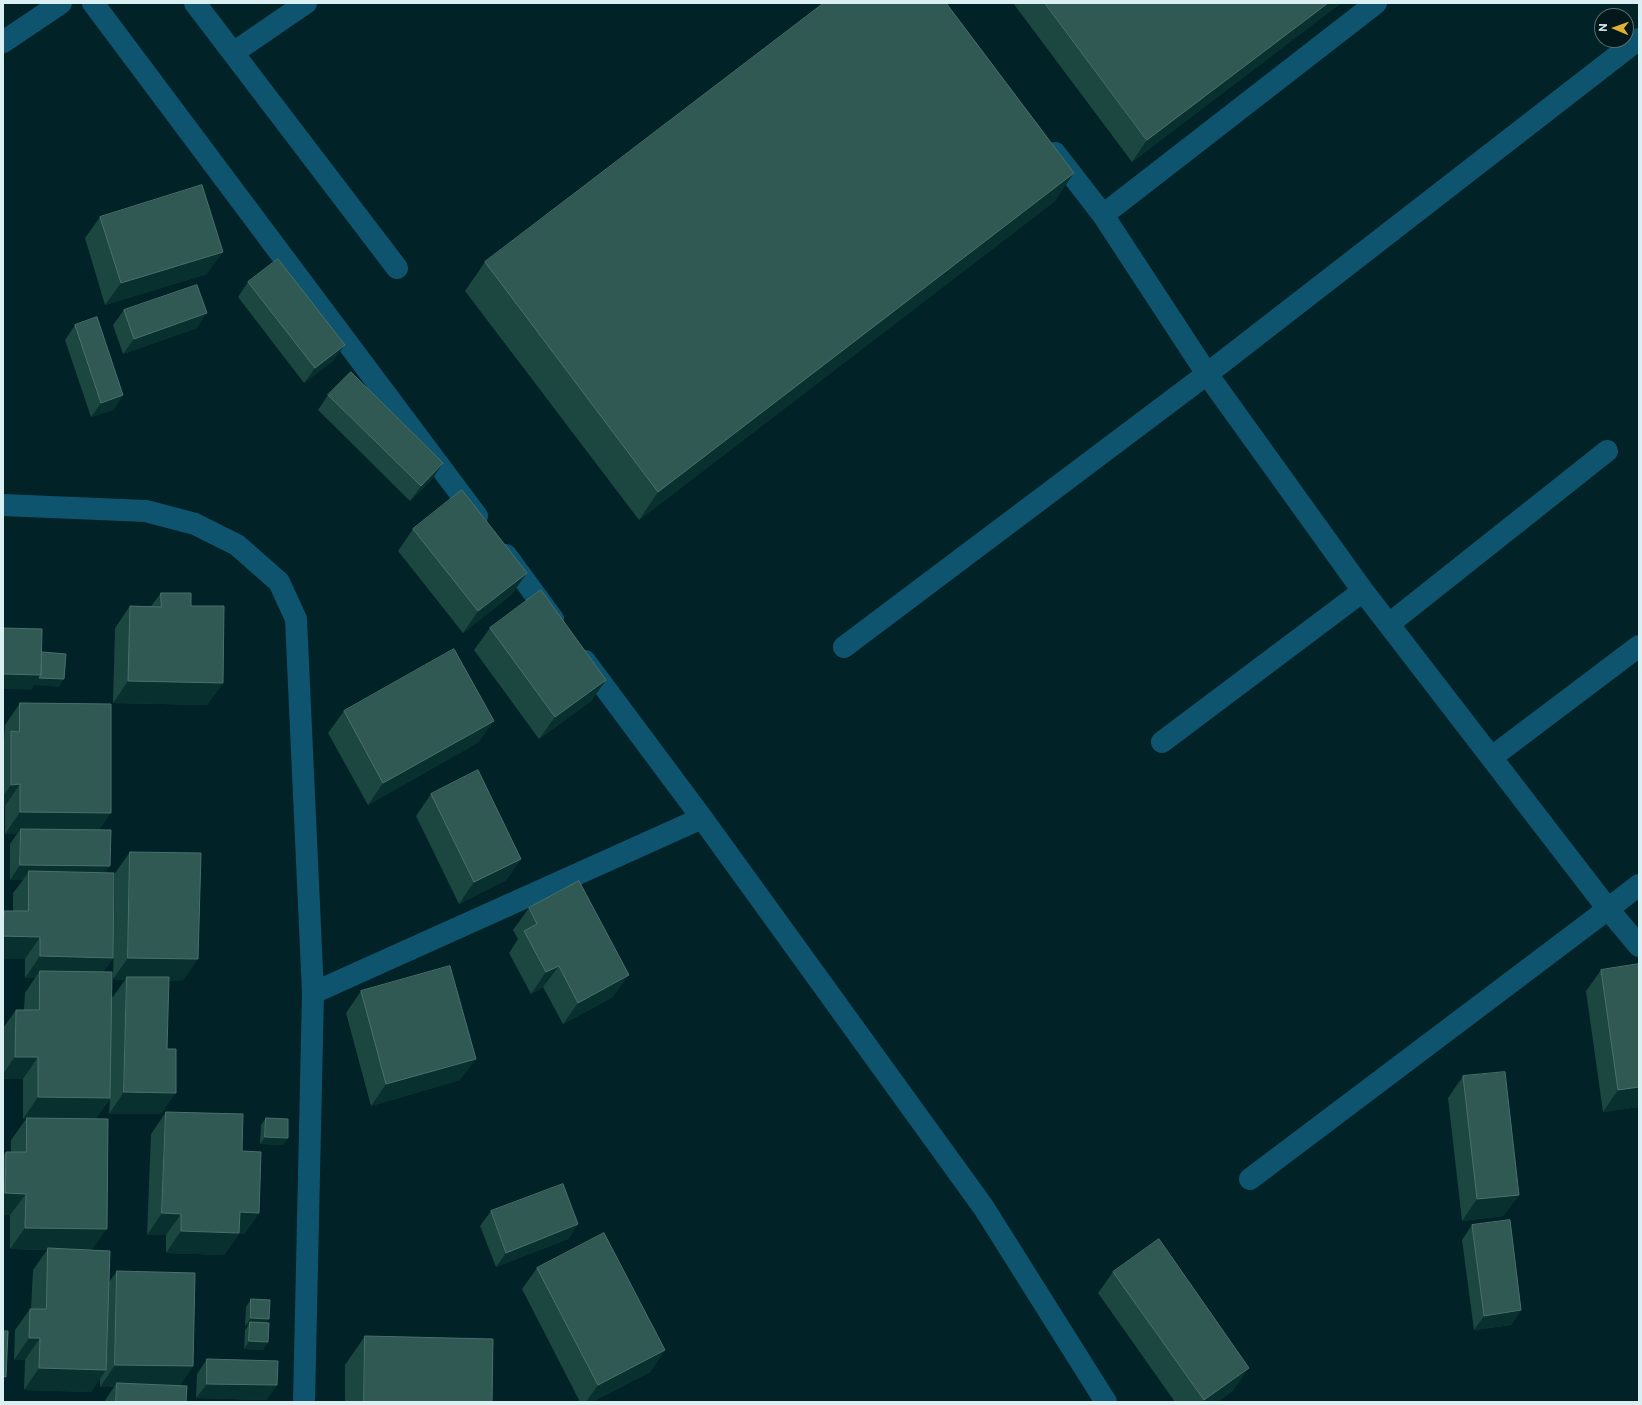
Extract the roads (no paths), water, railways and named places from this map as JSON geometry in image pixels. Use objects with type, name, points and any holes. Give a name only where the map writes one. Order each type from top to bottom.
[{"type":"street","points":[[3,42],[61,3]]},
{"type":"street","points":[[93,3],[702,818],[984,1208],[1106,1402]]},
{"type":"street","points":[[195,3],[397,268]]},
{"type":"street","points":[[234,54],[306,3]]},
{"type":"street","points":[[1103,215],[1376,3]]},
{"type":"street","points":[[844,647],[1207,374],[1639,39]]},
{"type":"street","points":[[1045,140],[1103,215],[1207,374],[1363,591],[1608,909],[1639,946]]},
{"type":"street","points":[[1389,624],[1607,451]]},
{"type":"street","points":[[3,505],[146,511],[195,524],[237,545],[279,582],[296,619],[313,993],[304,1402]]},
{"type":"street","points":[[1162,742],[1363,591]]},
{"type":"street","points":[[1492,757],[1639,646]]},
{"type":"street","points":[[313,993],[702,818]]},
{"type":"street","points":[[1250,1180],[1639,885]]}]
